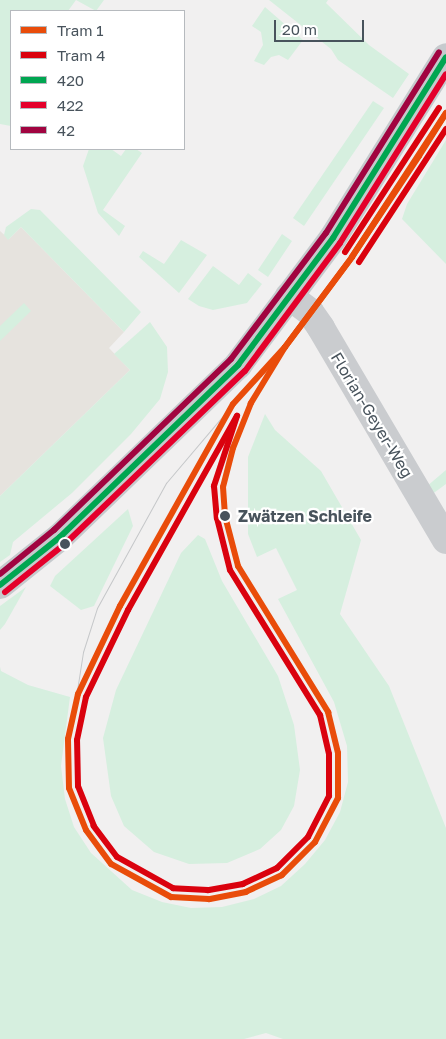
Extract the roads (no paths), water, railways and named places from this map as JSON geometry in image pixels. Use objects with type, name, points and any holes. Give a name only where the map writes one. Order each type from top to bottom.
[{"type":"main road","points":[[0,585],[34,560],[167,436],[238,365],[332,238],[446,57]]},
{"type":"street","name":"Florian-Geyer-Weg","points":[[289,296],[310,312],[321,328],[446,540]]},
{"type":"tram line","name":"4","points":[[345,252],[439,108]]},
{"type":"tram line","name":"1","points":[[446,113],[419,156],[352,257],[446,113]]},
{"type":"tram line","name":"4","points":[[359,262],[446,129]]},
{"type":"tram line","name":"1","points":[[285,347],[352,257]]},
{"type":"tram line","name":"1","points":[[285,347],[352,257]]},
{"type":"tram line","name":"1","points":[[285,347],[251,403],[233,448],[223,487],[225,516],[238,566],[328,712],[338,753],[338,798],[315,842],[282,875],[246,892],[209,899],[171,897],[111,864],[86,830],[69,788],[68,739],[78,694],[120,606],[233,404],[285,347]]},
{"type":"tram line","points":[[73,716],[83,652],[97,608],[166,483],[233,404]]},
{"type":"tram line","name":"4","points":[[237,416],[214,486],[217,518],[230,570],[320,715],[329,754],[329,796],[308,837],[277,868],[243,884],[208,890],[173,888],[117,857],[94,826],[78,786],[77,740],[86,697],[128,610],[237,416]]},
{"type":"place","name":"Zwätzen Schleife","points":[[225,516]]}]
